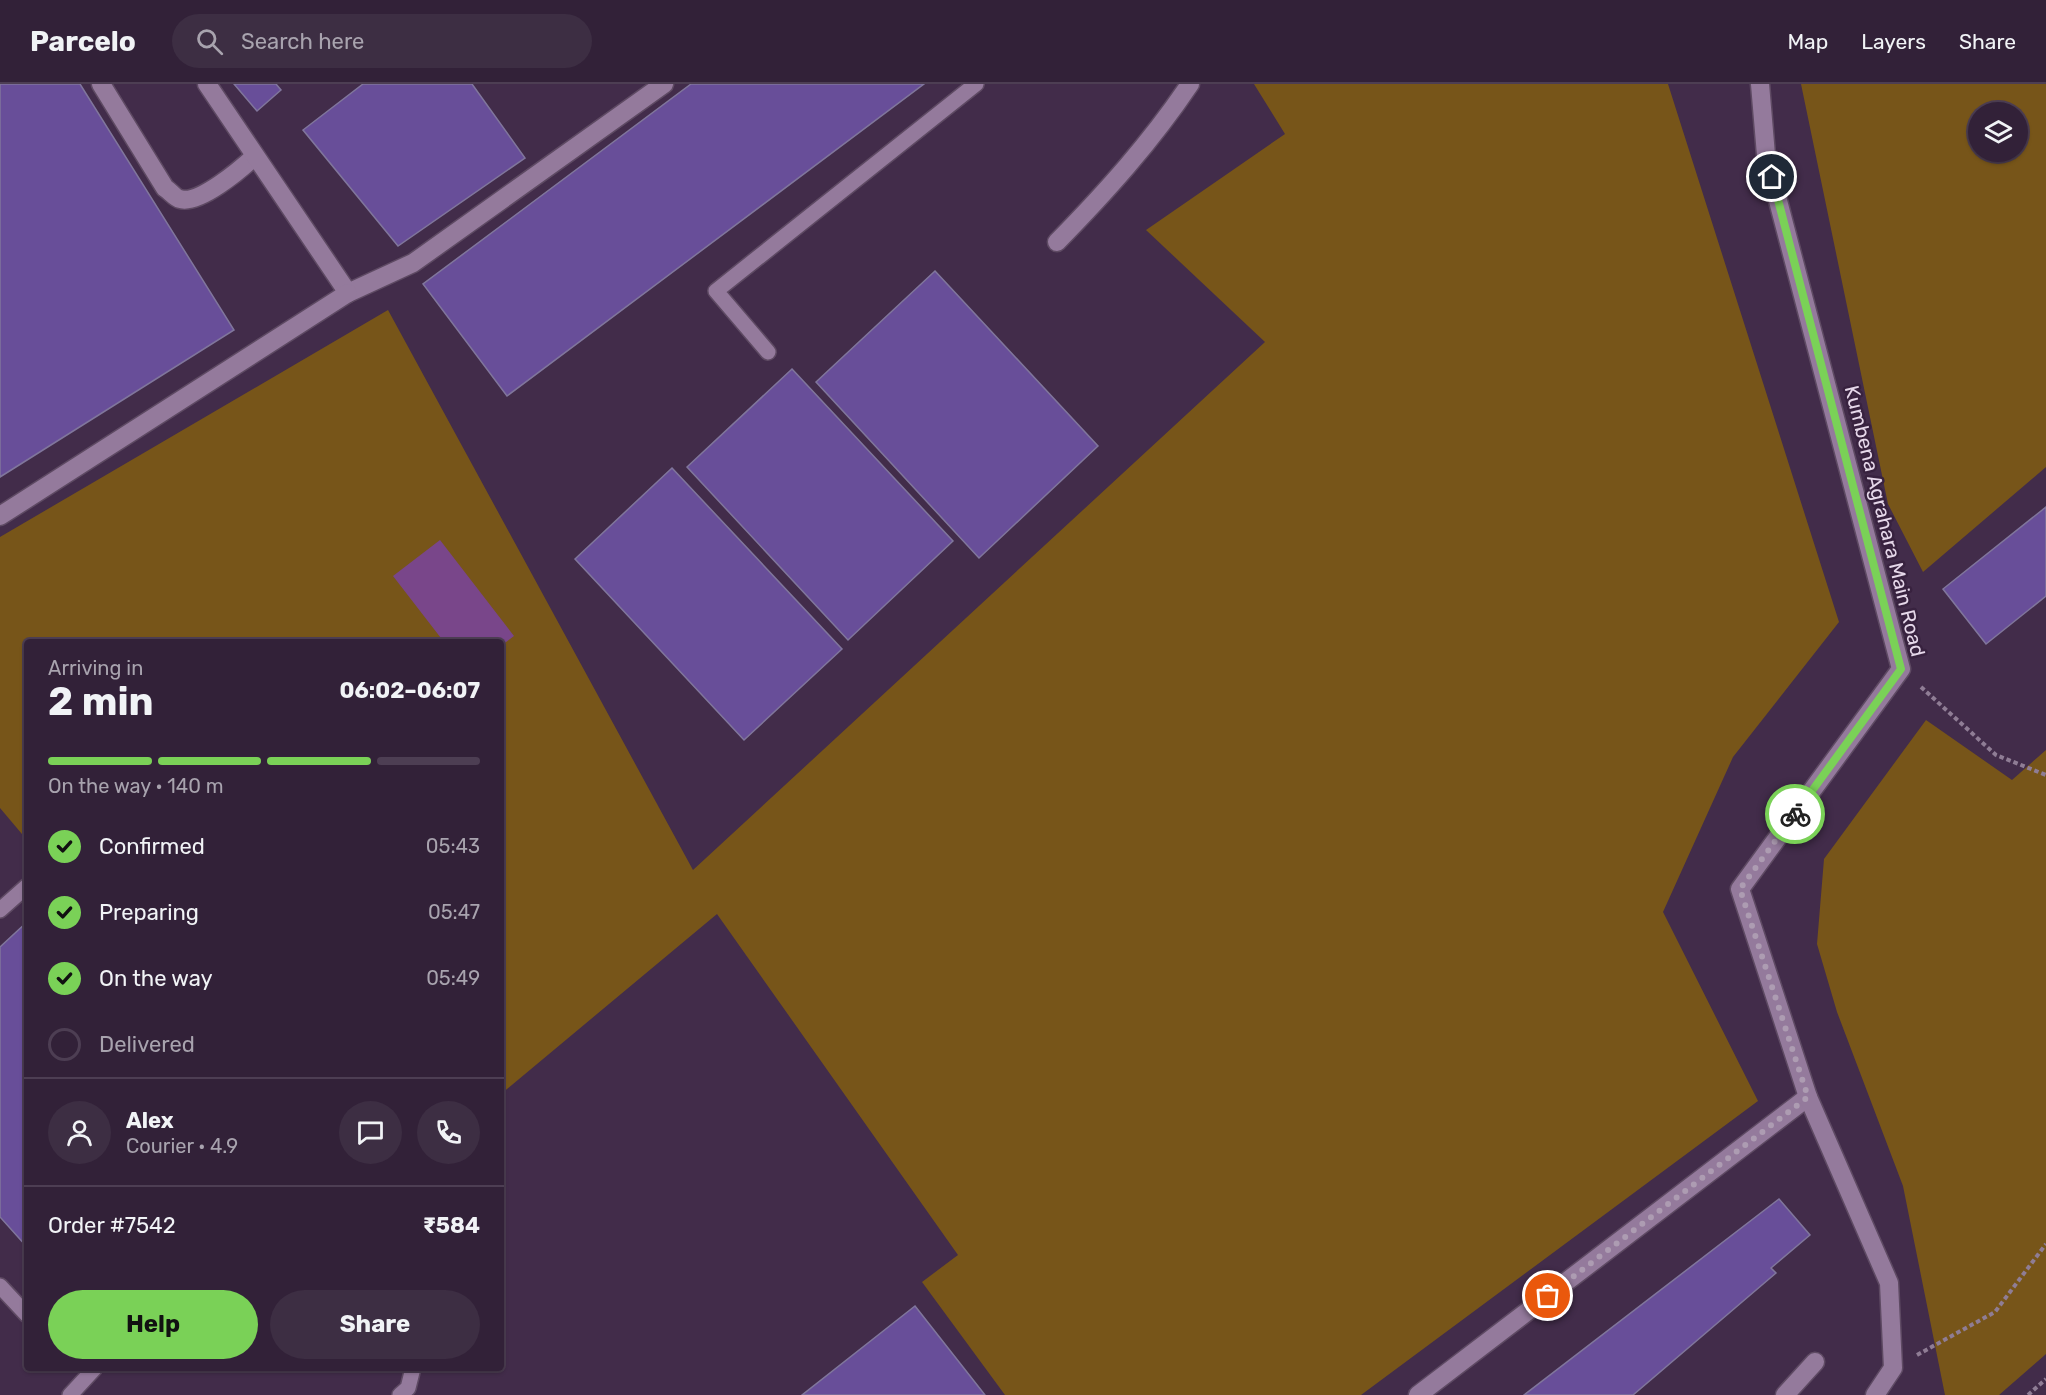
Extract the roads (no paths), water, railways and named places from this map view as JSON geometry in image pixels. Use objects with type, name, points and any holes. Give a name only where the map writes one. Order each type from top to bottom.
[{"type":"street","points":[[101,84],[165,188],[179,199],[193,200],[239,171],[255,156]]},
{"type":"street","points":[[207,84],[348,293]]},
{"type":"street","points":[[0,516],[348,293],[413,263],[664,84]]},
{"type":"street","points":[[1057,242],[1105,194],[1163,125],[1190,84]]},
{"type":"street","name":"Kumbena Agrahara Main Road","points":[[1760,84],[1766,155],[1901,669],[1740,889],[1808,1097],[1889,1283],[1893,1368],[1875,1395]]},
{"type":"street","points":[[1418,1395],[1808,1097]]},
{"type":"street","points":[[1785,1395],[1815,1362]]},
{"type":"lane","points":[[768,352],[716,291],[976,84]]},
{"type":"lane","points":[[0,910],[24,889]]},
{"type":"lane","points":[[0,1286],[24,1312]]},
{"type":"lane","points":[[70,1395],[92,1371]]},
{"type":"lane","points":[[400,1395],[408,1388],[412,1371]]}]
